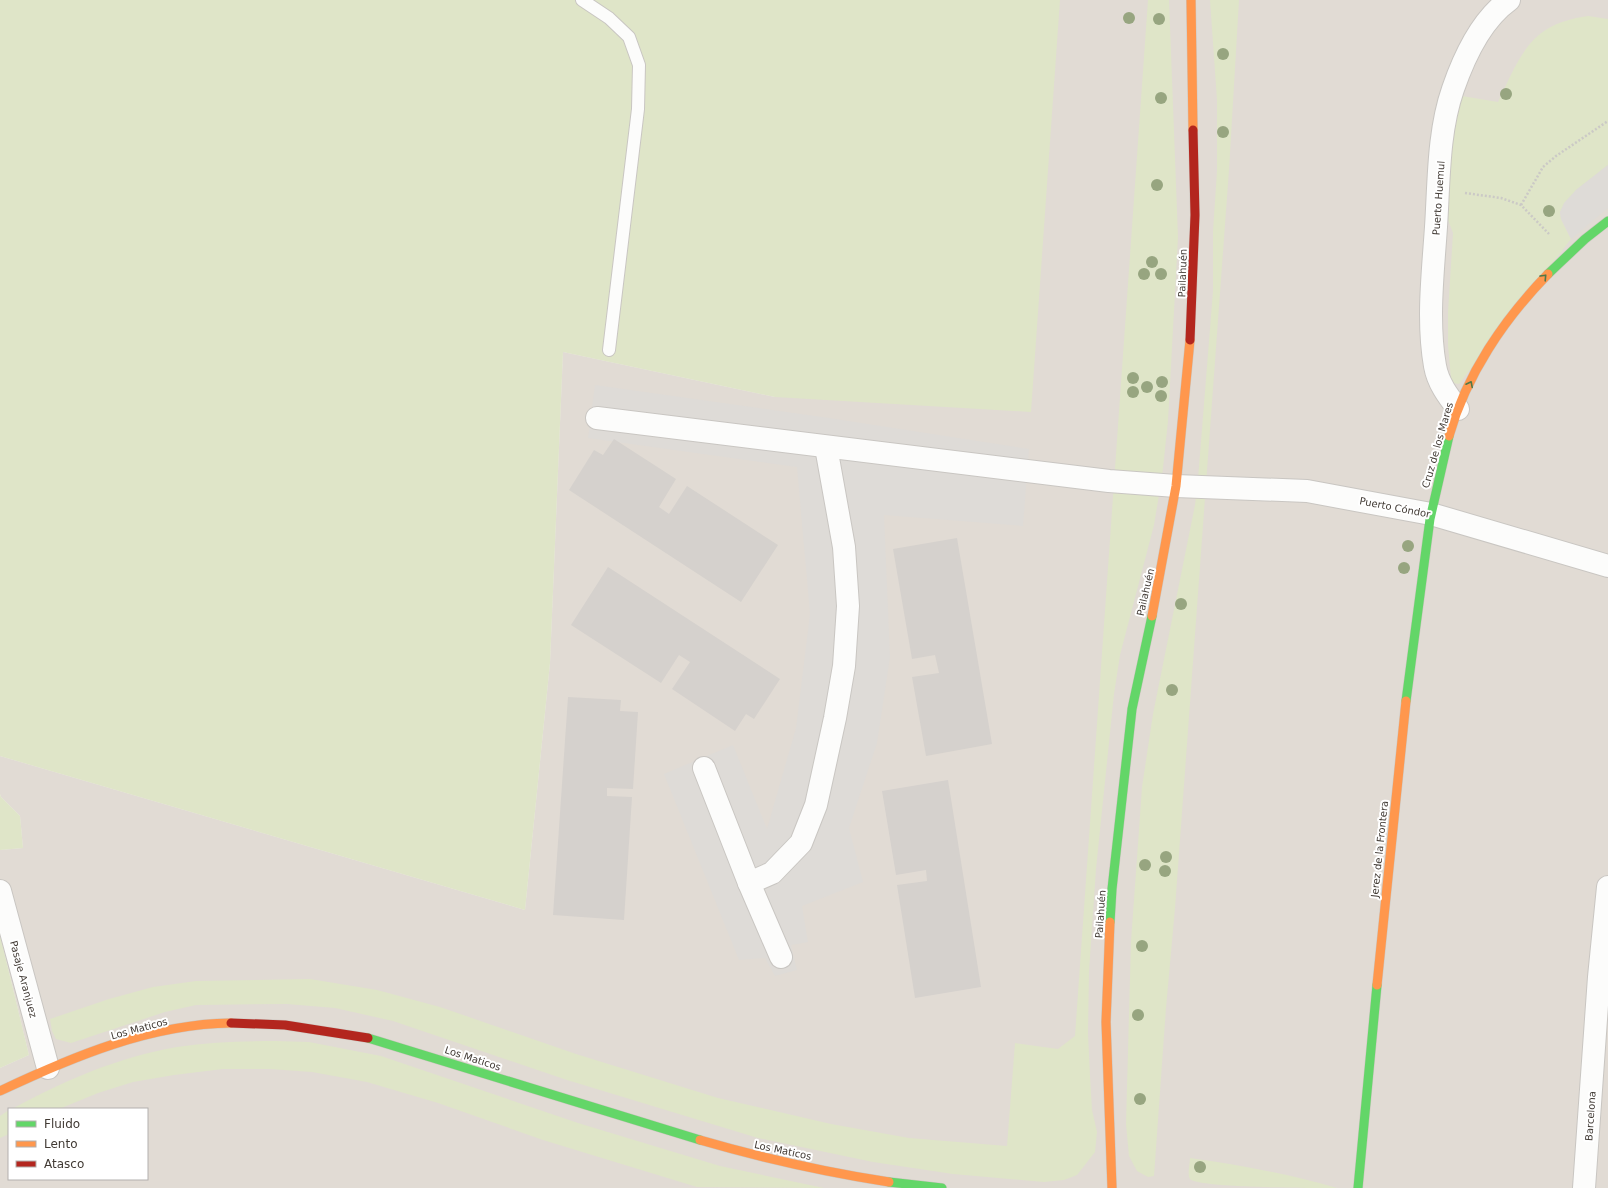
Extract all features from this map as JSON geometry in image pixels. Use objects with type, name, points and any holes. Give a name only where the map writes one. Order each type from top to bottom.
[{"type":"street","name":"Pailahuén","points":[[1112,1188],[1106,1022],[1108,955],[1113,881],[1132,709],[1165,552],[1176,486],[1185,402],[1192,308],[1195,215],[1191,0]]},
{"type":"street","name":"Puerto Huemul","points":[[1458,409],[1441,385],[1435,367],[1433,344],[1432,312],[1438,189],[1445,119],[1453,89],[1471,47],[1494,14],[1508,1]]},
{"type":"street","name":"Cruz de los Mares","points":[[1431,514],[1436,484],[1458,409],[1478,368],[1504,326],[1533,289],[1567,254],[1608,221]]},
{"type":"street","name":"Puerto Cóndor","points":[[597,418],[1037,473],[1176,486],[1307,490],[1431,514],[1608,566]]},
{"type":"street","points":[[749,883],[772,873],[801,843],[816,806],[836,718],[844,666],[848,606],[844,547],[826,447]]},
{"type":"street","name":"Jerez de la Frontera","points":[[1358,1188],[1406,703],[1431,514]]},
{"type":"street","points":[[704,768],[749,883],[781,957]]},
{"type":"street","name":"Barcelona","points":[[1584,1188],[1602,1046],[1599,977],[1608,887]]},
{"type":"street","name":"Pasaje Aranjuez","points":[[0,892],[48,1068]]},
{"type":"street","name":"Los Maticos","points":[[0,1091],[48,1068],[128,1040],[169,1030],[208,1024],[255,1024],[324,1029],[362,1036],[417,1051],[679,1135],[741,1152],[793,1164],[862,1177],[942,1188]]},
{"type":"lane","points":[[582,0],[609,18],[629,38],[639,65],[638,109],[609,350]]},
{"type":"path","points":[[1521,205],[1543,167],[1556,156],[1608,121]]},
{"type":"path","points":[[1438,189],[1501,198],[1521,205],[1535,218],[1567,254]]},
{"type":"shaded area","points":[[1060,0],[1608,0],[1608,1188],[0,1188],[0,1068],[29,1055],[0,935],[0,850],[23,848],[20,816],[1,797],[0,794],[0,756],[525,910],[550,663],[563,352],[775,397]]},
{"type":"shaded area","points":[[1608,165],[1608,208],[1571,239],[1561,219],[1560,212],[1564,203],[1576,190]]},
{"type":"shaded area","points":[[595,385],[829,418],[1029,449],[1023,526],[884,515],[890,657],[877,743],[849,828],[863,882],[802,906],[808,942],[791,945],[797,970],[775,976],[765,958],[739,960],[664,774],[733,745],[767,829],[796,728],[810,614],[797,467],[588,438]]},
{"type":"green space","points":[[0,0],[1060,0],[1031,412],[775,397],[563,352],[550,663],[525,910],[0,756]]},
{"type":"green space","points":[[1148,0],[1169,0],[1178,237],[1168,421],[1162,477],[1154,525],[1120,655],[1114,694],[1096,869],[1089,971],[1088,1033],[1090,1076],[1092,1110],[1097,1132],[1095,1152],[1077,1175],[1064,1180],[1044,1182],[953,1174],[873,1162],[758,1138],[567,1080],[393,1021],[335,1008],[287,1004],[196,1005],[165,1012],[71,1043],[56,1039],[52,1031],[50,1019],[109,999],[153,987],[196,981],[310,979],[377,990],[440,1007],[576,1054],[718,1098],[831,1124],[909,1138],[1007,1146],[1015,1043],[1058,1049],[1075,1036]]},
{"type":"green space","points":[[1210,0],[1239,0],[1229,170],[1175,908],[1154,1176],[1148,1177],[1137,1171],[1129,1156],[1126,1124],[1131,941],[1142,787],[1153,714],[1195,505],[1198,479],[1213,291],[1213,231],[1217,171],[1217,100]]},
{"type":"green space","points":[[1588,16],[1608,19],[1608,165],[1576,190],[1560,212],[1561,219],[1571,239],[1459,384],[1453,383],[1451,379],[1448,345],[1448,312],[1453,233],[1445,212],[1453,118],[1462,96],[1498,102],[1521,56],[1540,34],[1553,26],[1568,20]]},
{"type":"green space","points":[[0,794],[1,797],[20,816],[23,848],[0,850]]},
{"type":"green space","points":[[0,935],[29,1055],[0,1068]]},
{"type":"green space","points":[[238,1042],[309,1042],[381,1056],[578,1123],[720,1166],[824,1188],[697,1187],[543,1140],[438,1103],[367,1082],[312,1072],[270,1069],[223,1069],[133,1082],[98,1093],[61,1108],[14,1108],[51,1089],[92,1071],[134,1057],[177,1047]]},
{"type":"green space","points":[[8,1111],[8,1134],[0,1138],[0,1116]]},
{"type":"green space","points":[[1190,1158],[1264,1170],[1337,1188],[1234,1186],[1198,1182],[1190,1179],[1189,1177]]},
{"type":"building","points":[[614,439],[676,479],[659,507],[669,514],[687,486],[778,545],[741,602],[569,490],[594,450],[603,455]]},
{"type":"building","points":[[957,538],[992,744],[926,756],[912,677],[939,673],[935,655],[912,659],[893,549]]},
{"type":"building","points":[[608,567],[780,679],[754,719],[746,714],[735,731],[672,689],[690,662],[679,655],[661,683],[571,625]]},
{"type":"building","points":[[568,697],[621,700],[620,711],[638,712],[633,789],[607,788],[607,796],[632,797],[624,920],[553,915]]},
{"type":"building","points":[[948,780],[981,987],[915,998],[897,885],[927,881],[926,870],[896,875],[882,791]]},
{"type":"traffic: fast","points":[[1548,274],[1585,239],[1608,221]]},
{"type":"traffic: fast","points":[[1406,701],[1430,519],[1449,436]]},
{"type":"traffic: fast","points":[[1110,922],[1112,889],[1132,709],[1152,616]]},
{"type":"traffic: fast","points":[[1358,1188],[1377,985]]},
{"type":"traffic: fast","points":[[368,1038],[700,1140]]},
{"type":"traffic: fast","points":[[889,1182],[942,1188]]},
{"type":"traffic: slow","points":[[1191,0],[1193,130]]},
{"type":"traffic: slow","points":[[1449,436],[1465,391],[1488,349],[1516,310],[1548,274]]},
{"type":"traffic: slow","points":[[1152,616],[1176,486],[1190,340]]},
{"type":"traffic: slow","points":[[1377,985],[1406,701]]},
{"type":"traffic: slow","points":[[1110,922],[1106,1022],[1112,1188]]},
{"type":"traffic: slow","points":[[0,1091],[83,1055],[141,1036],[171,1029],[231,1023]]},
{"type":"traffic: slow","points":[[700,1140],[794,1164],[889,1182]]},
{"type":"traffic: jam","points":[[1190,340],[1195,215],[1193,130]]},
{"type":"traffic: jam","points":[[231,1023],[285,1025],[368,1038]]}]
